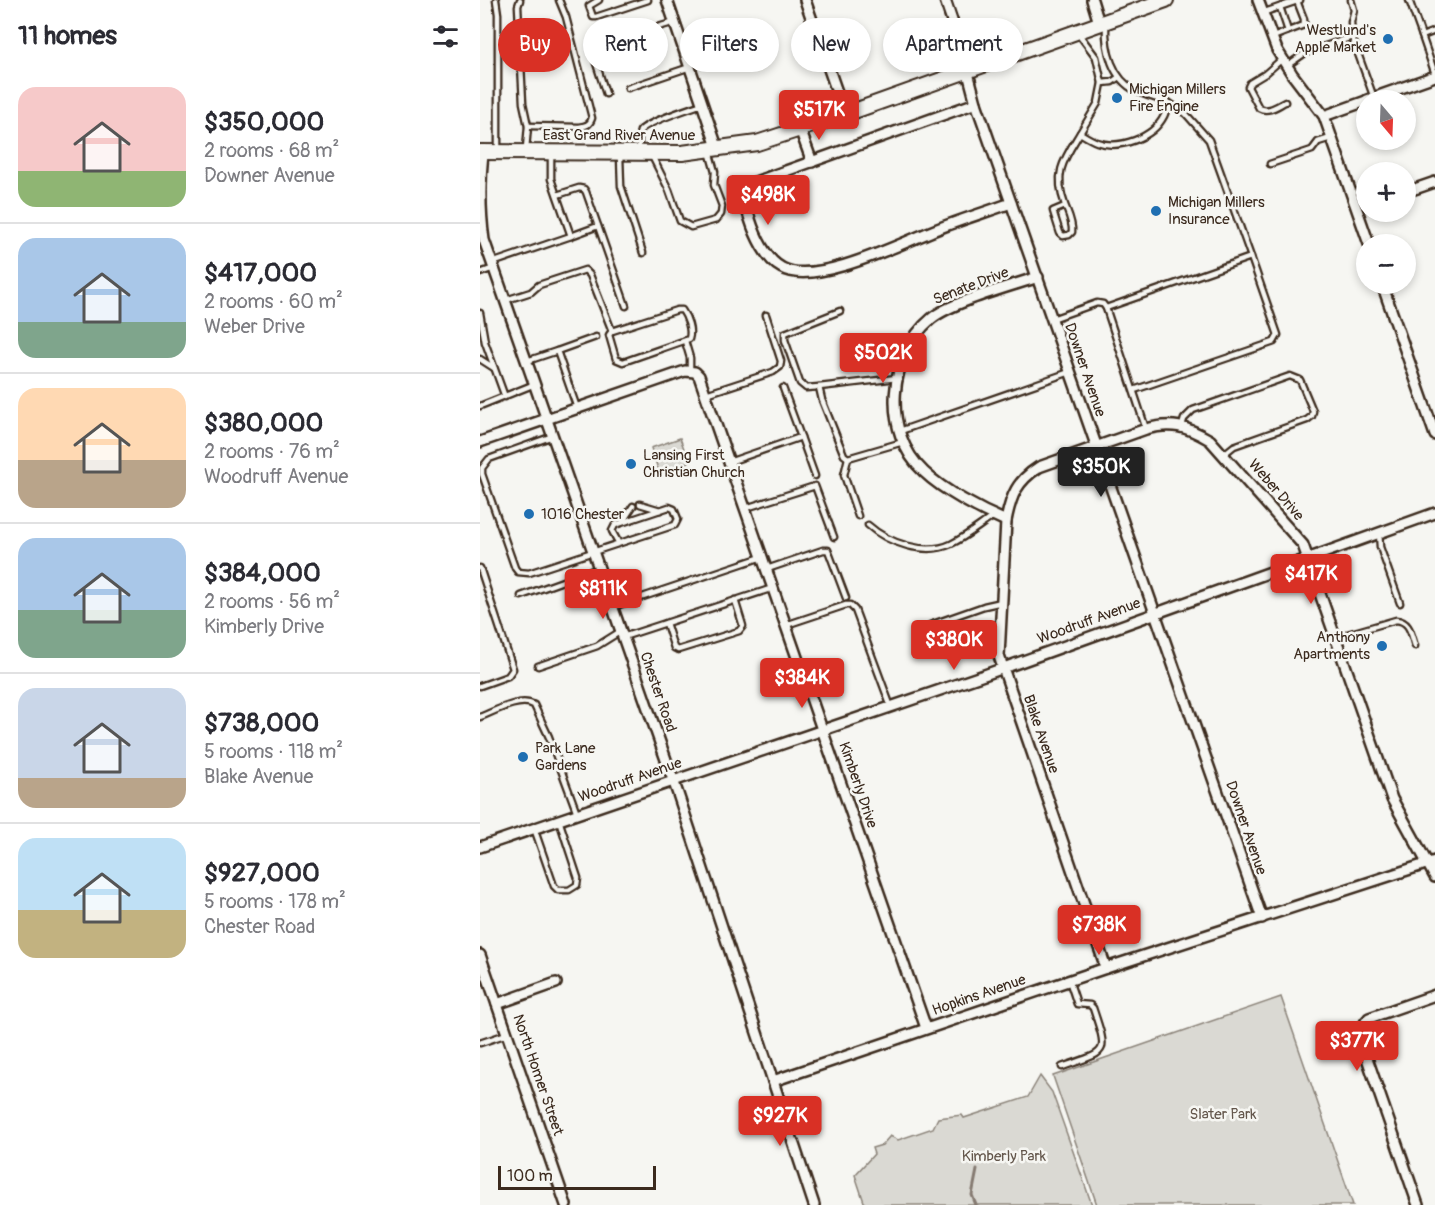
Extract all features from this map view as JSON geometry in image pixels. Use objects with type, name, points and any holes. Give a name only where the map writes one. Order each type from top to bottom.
[{"type":"main road","name":"East Grand River Avenue","points":[[1023,50],[1166,0]]},
{"type":"main road","name":"East Grand River Avenue","points":[[482,152],[682,153],[757,143],[843,115],[959,72]]},
{"type":"street","points":[[667,0],[680,37]]},
{"type":"street","points":[[806,0],[843,115]]},
{"type":"street","name":"Downer Avenue","points":[[945,0],[951,18]]},
{"type":"street","points":[[1092,0],[1102,22]]},
{"type":"street","points":[[1258,0],[1270,38],[1284,62],[1324,116],[1356,209]]},
{"type":"street","points":[[691,72],[703,104],[713,150]]},
{"type":"street","name":"Downer Avenue","points":[[968,72],[976,103],[1262,918]]},
{"type":"street","points":[[1395,90],[1435,75]]},
{"type":"street","points":[[976,103],[755,182],[749,187],[746,195],[747,209],[754,229],[766,251],[778,266],[790,271],[814,271],[845,265],[1011,203]]},
{"type":"street","points":[[1324,116],[1356,105]]},
{"type":"street","points":[[800,129],[812,162]]},
{"type":"street","name":"Chester Road","points":[[482,152],[484,240],[673,781],[814,1205]]},
{"type":"street","points":[[1416,189],[1435,182]]},
{"type":"street","name":"Senate Drive","points":[[1006,521],[946,488],[924,472],[914,461],[900,431],[895,405],[897,378],[902,362],[917,333],[932,318],[948,308],[1038,277]]},
{"type":"street","points":[[1386,294],[1435,435]]},
{"type":"street","points":[[480,442],[690,371]]},
{"type":"street","name":"Kimberly Drive","points":[[690,371],[699,376],[702,381],[926,1028]]},
{"type":"street","name":"Weber Drive","points":[[1096,446],[1160,425],[1182,426],[1193,430],[1210,440],[1224,454],[1303,545],[1392,799],[1420,851],[1432,862],[1435,877]]},
{"type":"street","name":"Blake Avenue","points":[[1096,446],[1039,467],[1026,475],[1015,490],[1006,521],[999,656],[1106,968]]},
{"type":"street","name":"Woodruff Avenue","points":[[480,847],[891,706],[1435,513]]},
{"type":"street","name":"Hopkins Avenue","points":[[772,1082],[1069,980],[1432,862]]},
{"type":"street","name":"North Homer Street","points":[[480,955],[566,1205]]},
{"type":"street","points":[[497,1004],[556,983]]},
{"type":"street","points":[[1418,1205],[1368,1061],[1361,1039],[1361,1031],[1364,1024],[1377,1014],[1435,995]]},
{"type":"lane","points":[[496,0],[498,14],[496,102],[498,152]]},
{"type":"lane","points":[[520,0],[518,6],[523,103],[528,126],[525,152]]},
{"type":"lane","points":[[528,126],[579,127],[591,123],[592,118],[566,17],[559,0]]},
{"type":"lane","points":[[599,0],[589,6],[593,17],[648,0]]},
{"type":"lane","points":[[1351,0],[1354,10],[1351,22],[1352,37],[1366,90]]},
{"type":"lane","points":[[1409,0],[1435,75]]},
{"type":"lane","points":[[1262,13],[1295,1],[1305,23],[1301,27],[1270,38]]},
{"type":"lane","points":[[1280,7],[1288,31]]},
{"type":"lane","points":[[606,94],[596,63],[600,48],[675,22]]},
{"type":"lane","points":[[1102,22],[1107,50],[1119,77],[1137,92],[1168,102],[1186,114],[1209,140],[1278,335],[1278,339],[1274,342],[1134,390]]},
{"type":"lane","points":[[1065,206],[1053,211],[1063,236],[1069,235],[1073,228],[1065,206],[1061,195],[1059,174],[1065,157],[1098,103],[1102,84],[1096,57],[1077,31]]},
{"type":"lane","points":[[1422,36],[1435,32]]},
{"type":"lane","points":[[1285,102],[1263,110],[1259,108],[1248,87],[1252,80],[1284,62],[1352,37]]},
{"type":"lane","points":[[628,88],[680,71]]},
{"type":"lane","points":[[1102,84],[1119,77]]},
{"type":"lane","points":[[1080,133],[1095,142],[1105,144],[1132,141],[1156,126],[1163,117],[1168,102]]},
{"type":"lane","points":[[703,104],[669,115],[664,120],[647,124],[640,133],[645,153],[669,190],[680,221],[691,227],[716,220],[722,214],[722,206],[714,185],[713,150]]},
{"type":"lane","points":[[1270,164],[1312,150],[1318,142],[1331,138]]},
{"type":"lane","points":[[550,153],[551,179],[571,236]]},
{"type":"lane","points":[[620,153],[621,186],[643,253]]},
{"type":"lane","points":[[557,195],[579,188],[584,189],[626,306]]},
{"type":"lane","points":[[480,273],[598,226]]},
{"type":"lane","points":[[1106,309],[1251,257]]},
{"type":"lane","points":[[506,300],[531,292],[539,285],[585,270],[590,275],[612,331]]},
{"type":"lane","points":[[1052,319],[1097,303],[1103,304],[1146,429]]},
{"type":"lane","points":[[682,310],[691,332],[686,341],[619,362],[609,335],[612,331],[682,310]]},
{"type":"lane","points":[[840,311],[785,333],[785,340],[800,383],[806,388],[897,378]]},
{"type":"lane","points":[[480,313],[483,334],[505,397]]},
{"type":"lane","points":[[706,394],[773,372],[780,367],[781,361],[766,315]]},
{"type":"lane","points":[[527,361],[596,337]]},
{"type":"lane","points":[[686,341],[690,371]]},
{"type":"lane","points":[[557,351],[577,408]]},
{"type":"lane","points":[[480,359],[494,368]]},
{"type":"lane","points":[[900,431],[1070,372]]},
{"type":"lane","points":[[1182,426],[1184,419],[1193,410],[1290,376],[1300,380],[1313,411],[1312,416],[1307,420],[1234,446],[1224,454]]},
{"type":"lane","points":[[480,406],[535,384]]},
{"type":"lane","points":[[819,387],[844,455],[848,458]]},
{"type":"lane","points":[[783,388],[815,476]]},
{"type":"lane","points":[[553,436],[489,459],[482,468],[482,474],[515,568],[523,573],[675,525],[677,522],[672,507],[622,522],[613,527],[612,531],[618,542]]},
{"type":"lane","points":[[729,462],[801,437]]},
{"type":"lane","points":[[848,458],[904,441]]},
{"type":"lane","points":[[848,458],[844,475],[858,516]]},
{"type":"lane","points":[[746,508],[814,486],[834,537]]},
{"type":"lane","points":[[640,504],[660,510]]},
{"type":"lane","points":[[622,522],[633,506]]},
{"type":"lane","points":[[868,525],[894,541],[917,548],[933,549],[950,544],[994,516]]},
{"type":"lane","points":[[1379,532],[1380,547],[1400,603]]},
{"type":"lane","points":[[767,569],[828,550],[846,598]]},
{"type":"lane","points":[[613,608],[762,557]]},
{"type":"lane","points":[[480,568],[513,669],[508,676],[480,686]]},
{"type":"lane","points":[[521,596],[599,568]]},
{"type":"lane","points":[[538,666],[597,646],[622,634],[666,623],[773,588]]},
{"type":"lane","points":[[666,623],[675,648],[678,650],[739,631],[743,626],[735,600]]},
{"type":"lane","points":[[930,625],[1002,602]]},
{"type":"lane","points":[[786,625],[846,605],[853,607],[891,706]]},
{"type":"lane","points":[[1336,637],[1402,620],[1407,623],[1415,646]]},
{"type":"lane","points":[[480,717],[521,702],[531,702],[549,737],[577,814]]},
{"type":"lane","points":[[534,828],[554,886],[558,890],[569,890],[577,885],[578,878],[559,820]]},
{"type":"lane","points":[[1062,1067],[1096,1055],[1103,1046],[1093,1008],[1090,1005],[1077,1004],[1069,980]]},
{"type":"lane","points":[[480,1043],[507,1034]]},
{"type":"green space","points":[[680,438],[689,462],[659,472],[651,448]]},
{"type":"green space","name":"Slater Park","points":[[1281,997],[1353,1205],[1097,1205],[1053,1076]]},
{"type":"green space","name":"Kimberly Park","points":[[1040,1076],[1052,1092],[1092,1205],[865,1205],[855,1175],[874,1154],[872,1148],[882,1145],[890,1136],[898,1140],[933,1128],[938,1118],[962,1115],[964,1118],[1028,1097]]},
{"type":"waterway","points":[[976,1205],[972,1195],[977,1170]]},
{"type":"place","name":"Westlund's Apple Market","points":[[1388,39]]},
{"type":"place","name":"Michigan Millers Fire Engine","points":[[1117,98]]},
{"type":"place","name":"Michigan Millers Insurance","points":[[1156,211]]},
{"type":"place","name":"Lansing First Christian Church","points":[[631,464]]},
{"type":"place","name":"1016 Chester","points":[[529,514]]},
{"type":"place","name":"Anthony Apartments","points":[[1382,646]]},
{"type":"place","name":"Park Lane Gardens","points":[[523,757]]}]
